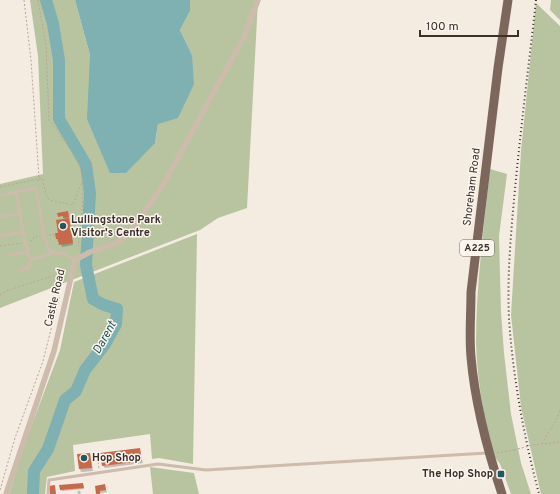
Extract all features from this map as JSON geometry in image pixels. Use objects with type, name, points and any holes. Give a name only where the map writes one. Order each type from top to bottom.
[{"type":"main road","name":"Shoreham Road","points":[[502,494],[481,426],[471,356],[471,292],[498,68],[508,0]]},
{"type":"street","points":[[79,257],[117,243],[131,231],[164,185],[244,37],[258,0]]},
{"type":"street","name":"Castle Road","points":[[6,494],[54,351],[79,257]]},
{"type":"lane","points":[[2,195],[36,188],[44,236],[48,248],[54,253]]},
{"type":"lane","points":[[16,193],[27,252],[29,258],[32,259]]},
{"type":"lane","points":[[0,217],[20,213]]},
{"type":"lane","points":[[1,236],[23,232]]},
{"type":"lane","points":[[8,256],[27,252]]},
{"type":"lane","points":[[32,259],[54,253],[64,253],[79,257]]},
{"type":"lane","points":[[19,271],[29,267],[32,259]]},
{"type":"lane","points":[[48,494],[49,480],[158,464],[206,470],[489,454]]},
{"type":"path","points":[[24,0],[31,60],[39,178],[36,188]]},
{"type":"path","points":[[38,0],[46,45],[49,120],[77,157],[83,179],[83,200],[78,253],[79,257]]},
{"type":"path","points":[[39,178],[42,178],[49,200],[73,204],[83,179]]},
{"type":"path","points":[[0,187],[39,178]]},
{"type":"path","points":[[0,295],[6,291],[46,278],[63,273],[69,273]]},
{"type":"path","points":[[0,490],[15,438],[44,361],[62,289]]},
{"type":"path","points":[[542,444],[560,410]]},
{"type":"path","points":[[489,454],[534,445],[560,442]]},
{"type":"path","points":[[91,462],[98,461],[99,472]]},
{"type":"green space","points":[[30,0],[75,0],[90,55],[90,78],[155,143],[158,124],[192,55],[180,30],[190,11],[190,0],[258,0],[247,208],[218,218],[200,230],[0,308],[0,184],[43,174],[38,56]]},
{"type":"green space","points":[[551,0],[560,0],[560,20],[550,10]]},
{"type":"green space","points":[[536,3],[560,26],[560,494],[541,494],[521,407],[511,315],[521,151]]},
{"type":"green space","points":[[490,169],[507,174],[499,236],[501,312],[504,353],[511,414],[521,463],[531,494],[511,494],[500,464],[494,456],[479,385],[476,342],[477,299]]},
{"type":"green space","points":[[197,234],[193,464],[159,458],[152,459],[150,434],[73,445],[75,471],[47,477],[45,494],[9,494],[25,443],[60,350],[74,282]]},
{"type":"green space","points":[[150,467],[194,473],[199,494],[153,494]]},
{"type":"water","points":[[75,0],[190,0],[190,11],[180,30],[192,55],[194,84],[178,118],[158,124],[155,143],[126,173],[110,173],[87,119],[90,55]]},
{"type":"building","points":[[68,211],[69,217],[58,217],[57,213]]},
{"type":"building","name":"Lullingstone Park Visitor's Centre","points":[[69,218],[73,243],[59,245],[55,233],[58,233],[56,220]]},
{"type":"building","points":[[140,448],[142,461],[102,466],[100,453]]},
{"type":"building","name":"Hop Shop","points":[[90,453],[92,468],[79,469],[77,454]]},
{"type":"building","points":[[83,483],[84,488],[60,490],[59,485]]},
{"type":"building","points":[[105,484],[106,490],[100,491],[100,494],[96,494],[95,486]]},
{"type":"building","points":[[55,485],[56,494],[50,494],[49,486]]},
{"type":"waterway","name":"Darent","points":[[33,494],[34,471],[48,449],[65,400],[76,391],[85,370],[105,344],[116,324],[117,309],[104,305],[93,299],[86,265],[90,193],[86,165],[59,119],[59,60],[53,24],[46,0]]},
{"type":"railway","points":[[536,0],[514,205],[510,254],[509,319],[516,385],[524,429],[539,494]]},
{"type":"place","name":"Lullingstone Park Visitor's Centre","points":[[63,226]]},
{"type":"place","name":"Hop Shop","points":[[84,458]]},
{"type":"place","name":"The Hop Shop","points":[[501,474]]}]
